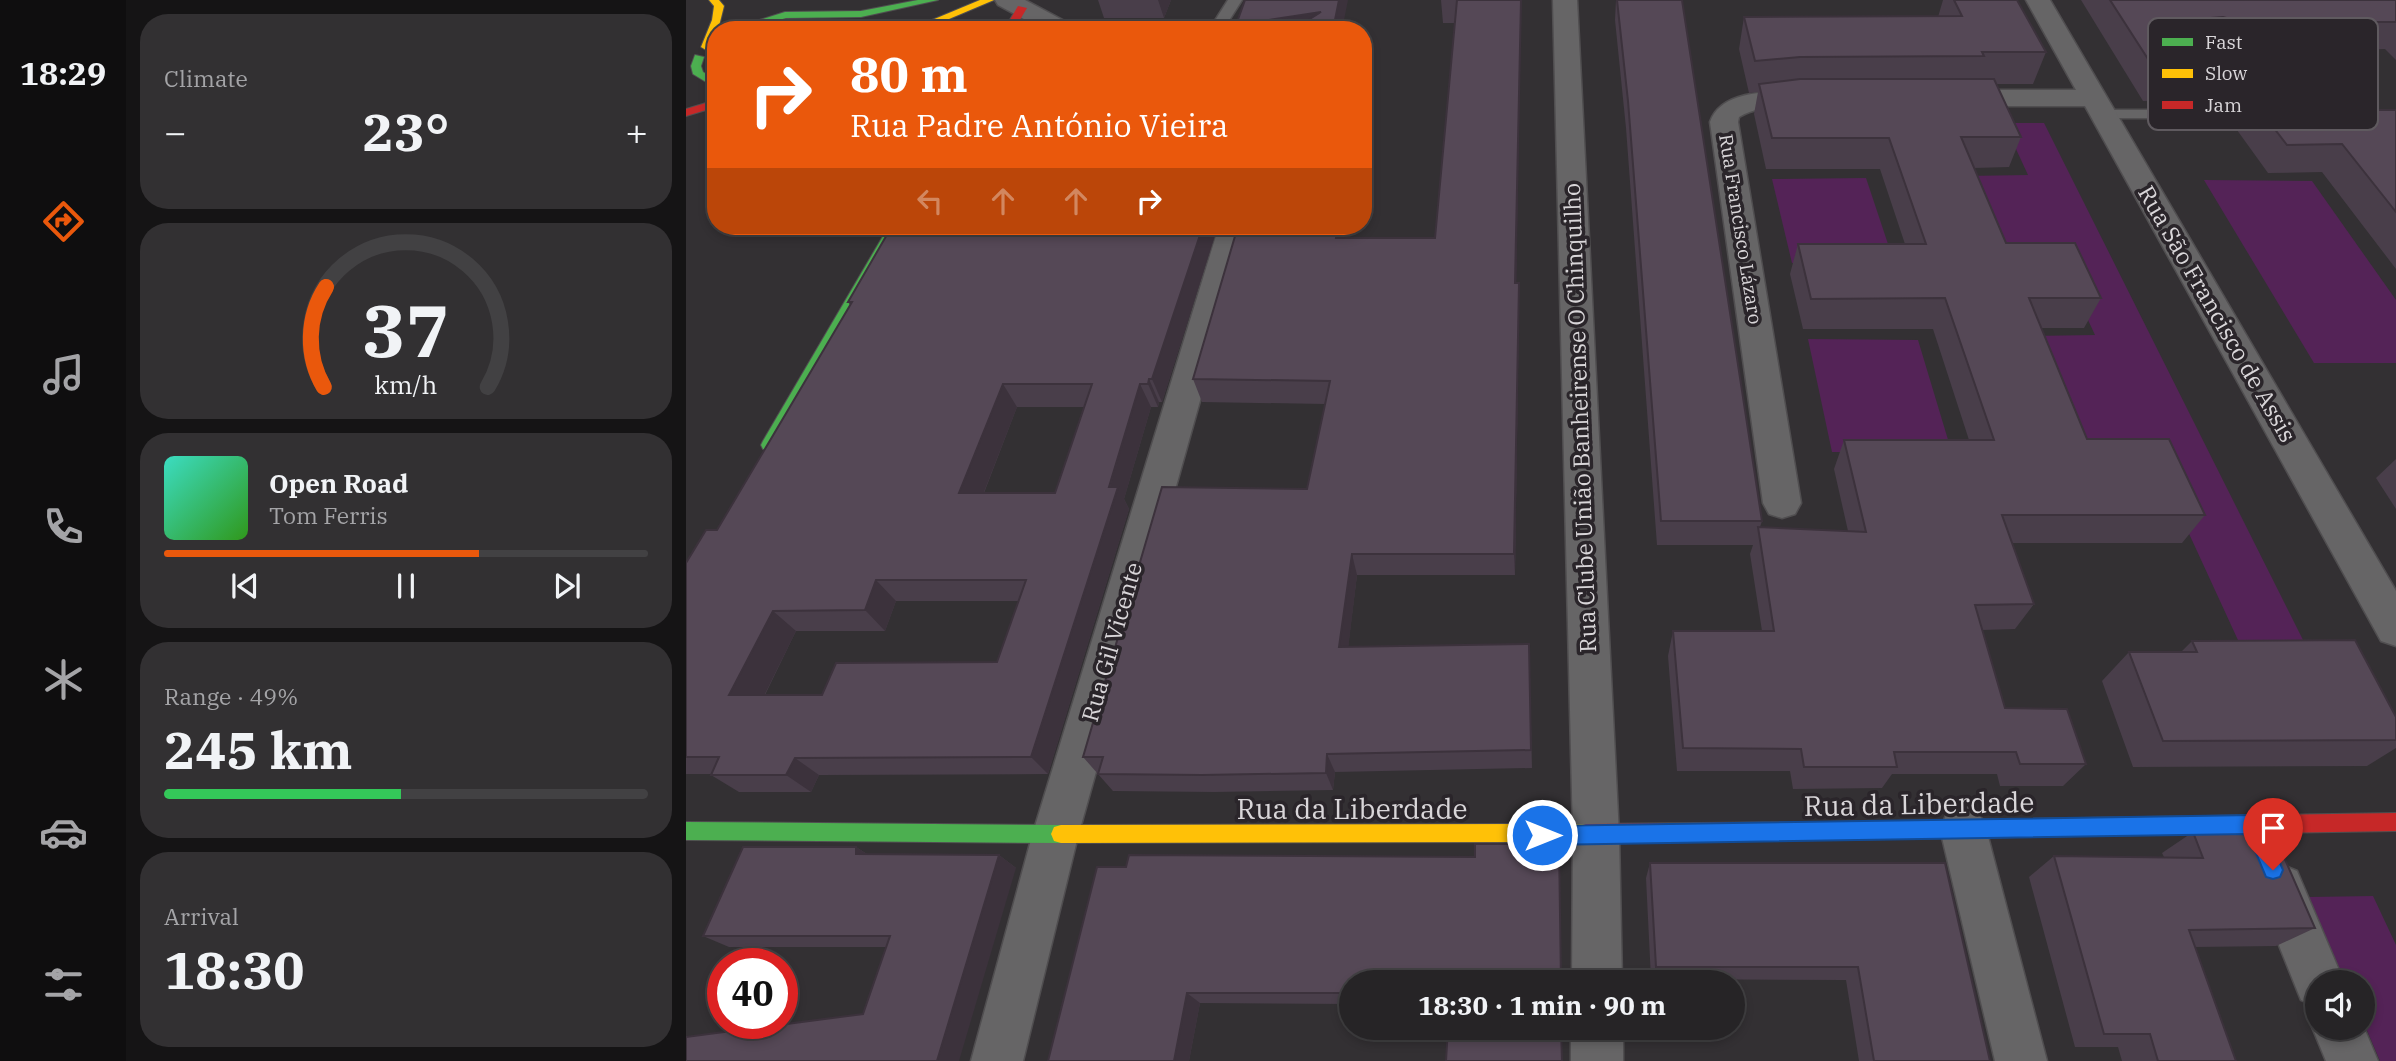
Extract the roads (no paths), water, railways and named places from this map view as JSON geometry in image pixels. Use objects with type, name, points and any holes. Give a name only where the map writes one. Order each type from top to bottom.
[{"type":"street","points":[[714,0],[719,6],[718,21]]},
{"type":"street","points":[[764,0],[834,21]]},
{"type":"street","points":[[758,21],[809,15],[861,14],[933,0]]},
{"type":"street","points":[[936,21],[989,0]]},
{"type":"street","name":"Rua Clube União Banheirense O Chinquilho","points":[[1564,0],[1596,835],[1597,970]]},
{"type":"street","name":"Rua São Francisco de Assis","points":[[2038,0],[2396,628]]},
{"type":"street","points":[[1014,4],[1046,21]]},
{"type":"street","points":[[702,53],[696,66],[698,75],[707,80]]},
{"type":"street","name":"Rua Francisco Lázaro","points":[[1782,503],[1724,122],[1727,113],[1750,103],[1784,99],[1842,98]]},
{"type":"street","points":[[1921,98],[2099,106]]},
{"type":"street","points":[[686,113],[707,106]]},
{"type":"street","points":[[762,454],[890,235]]},
{"type":"street","name":"Rua Gil Vicente","points":[[997,1061],[1055,836],[1231,235]]},
{"type":"street","name":"Rua da Liberdade","points":[[686,831],[1055,836],[1596,835],[2396,822]]},
{"type":"street","points":[[2254,825],[2314,970]]},
{"type":"street","points":[[1962,829],[2021,1061]]},
{"type":"street","points":[[1597,1040],[1597,1061]]},
{"type":"street","points":[[2343,1040],[2352,1061]]},
{"type":"lane","points":[[1222,21],[1235,0]]},
{"type":"lane","points":[[2099,106],[2148,109]]}]
